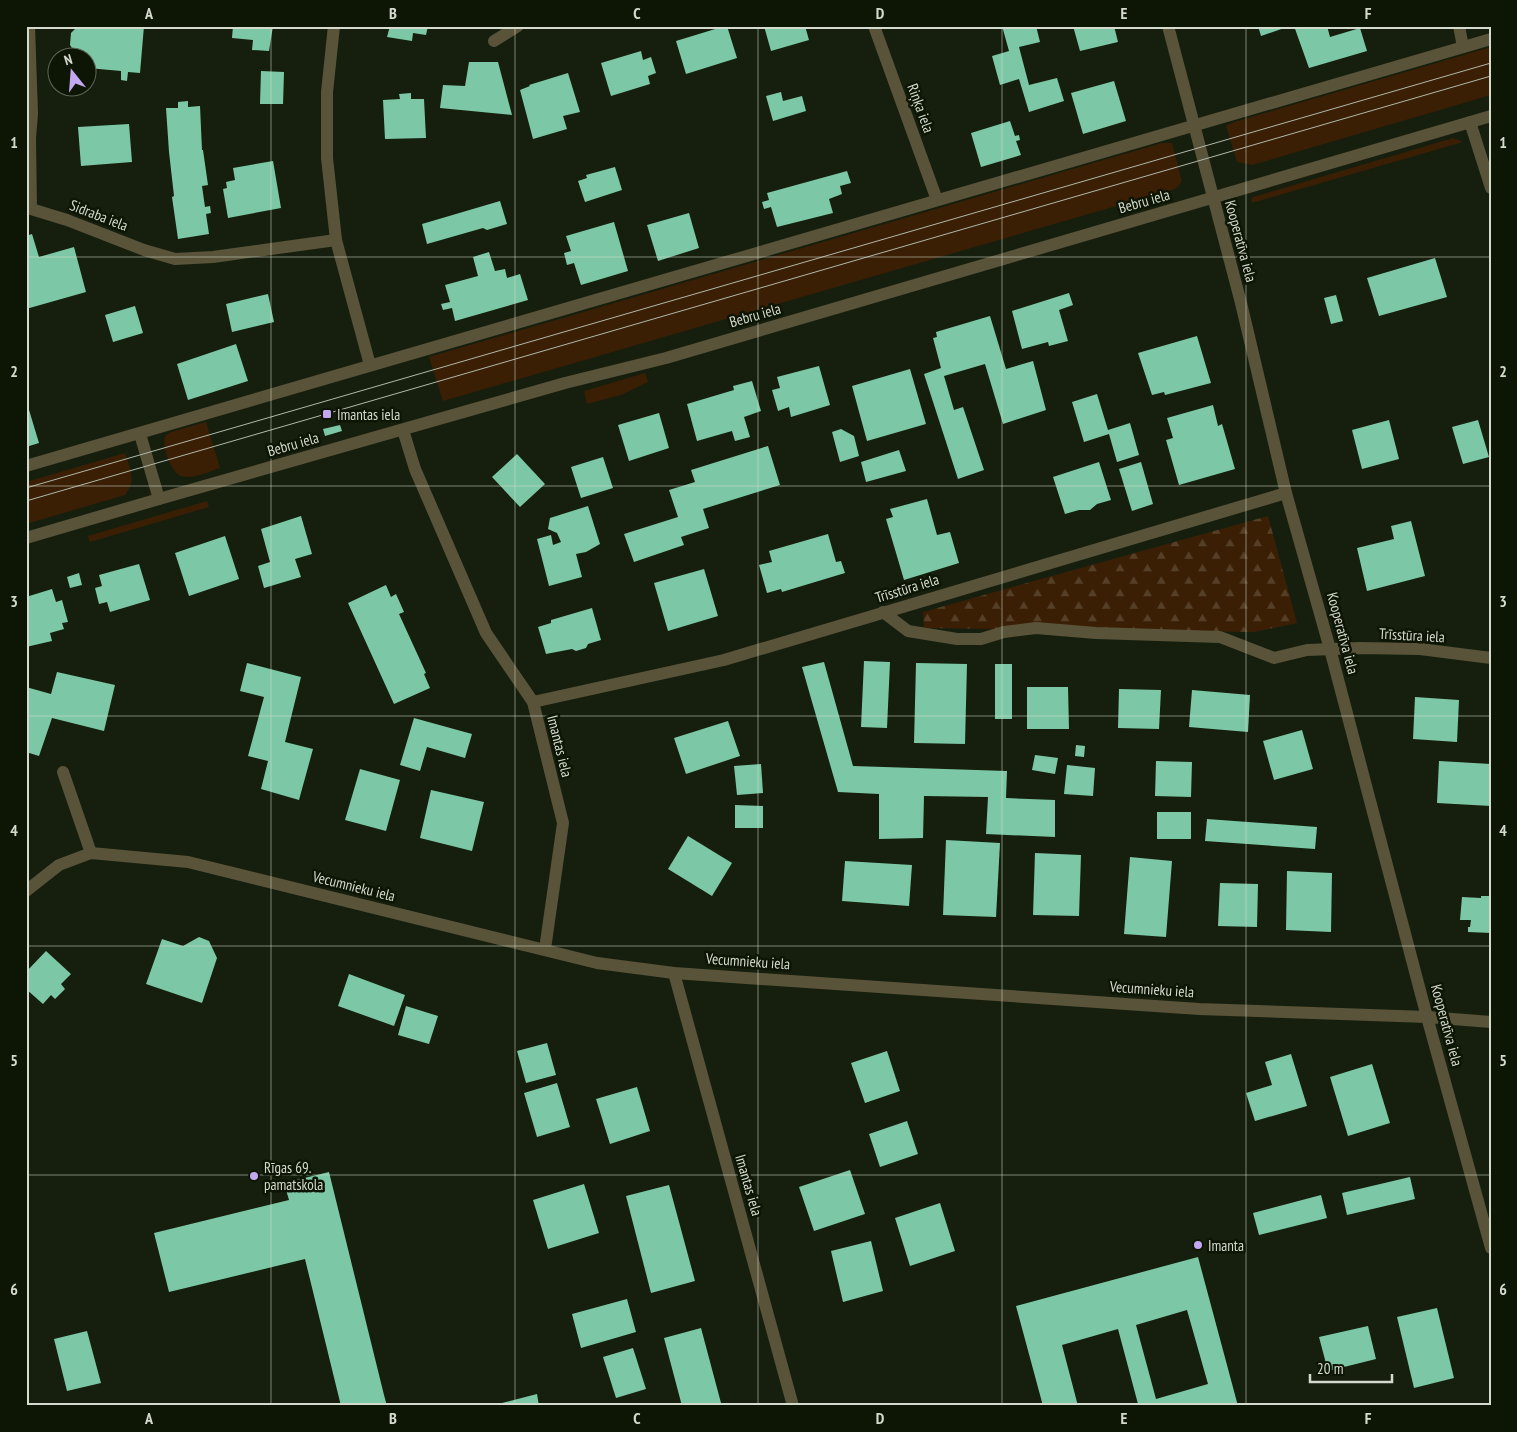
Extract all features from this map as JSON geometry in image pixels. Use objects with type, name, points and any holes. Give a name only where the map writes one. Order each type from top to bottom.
[{"type":"street","name":"Sidraba iela","points":[[29,26],[32,114],[28,138],[28,210],[66,220],[144,250],[175,259],[213,257],[336,240]]},
{"type":"street","points":[[334,26],[327,92],[327,158],[336,240],[370,365]]},
{"type":"street","points":[[494,40],[518,26]]},
{"type":"street","name":"Riņķa iela","points":[[874,26],[937,200]]},
{"type":"street","name":"Kooperatīva iela","points":[[1168,26],[1241,303],[1286,493],[1330,649],[1427,1017],[1491,1248]]},
{"type":"street","points":[[1459,26],[1463,47]]},
{"type":"street","points":[[26,466],[1491,39]]},
{"type":"street","name":"Bebru iela","points":[[26,538],[159,498],[565,383],[666,358],[1491,116]]},
{"type":"street","points":[[1470,122],[1491,188]]},
{"type":"street","name":"Imantas iela","points":[[403,430],[415,469],[486,633],[533,702],[562,823],[545,949]]},
{"type":"street","points":[[140,434],[159,498]]},
{"type":"street","name":"Trīsstūra iela","points":[[533,702],[724,660],[1286,493]]},
{"type":"street","name":"Trīsstūra iela","points":[[883,612],[908,631],[957,640],[981,639],[1004,632],[1036,628],[1096,633],[1220,637],[1274,658],[1307,650],[1330,649],[1420,649],[1491,658]]},
{"type":"street","points":[[63,772],[91,853]]},
{"type":"street","name":"Vecumnieku iela","points":[[26,891],[59,865],[91,853],[188,862],[597,963],[674,972],[1199,1009],[1427,1017],[1491,1022]]},
{"type":"street","name":"Imantas iela","points":[[674,972],[793,1406]]},
{"type":"green space","points":[[1491,47],[1491,95],[1252,165],[1237,162],[1226,126],[1234,122]]},
{"type":"green space","points":[[1453,138],[1463,142],[1252,203],[1251,198],[1253,197]]},
{"type":"green space","points":[[1162,143],[1172,143],[1182,182],[1175,189],[443,401],[429,357]]},
{"type":"green space","points":[[645,373],[648,382],[621,395],[587,404],[584,391]]},
{"type":"green space","points":[[206,422],[220,468],[196,476],[181,476],[174,470],[168,459],[164,441],[165,437],[171,432]]},
{"type":"green space","points":[[125,453],[132,480],[129,490],[125,495],[26,524],[26,482]]},
{"type":"green space","points":[[207,501],[209,507],[90,542],[88,536]]},
{"type":"green space","points":[[1268,516],[1297,623],[1254,632],[924,628],[923,612]]},
{"type":"building","points":[[79,26],[144,26],[140,73],[128,72],[127,81],[121,80],[121,71],[98,69],[98,48],[72,48],[70,45],[71,33],[78,29]]},
{"type":"building","points":[[233,26],[273,26],[269,51],[252,50],[253,40],[232,38]]},
{"type":"building","points":[[390,26],[428,26],[426,35],[413,33],[412,41],[387,37]]},
{"type":"building","points":[[727,26],[737,58],[686,74],[676,41]]},
{"type":"building","points":[[764,26],[805,26],[809,40],[771,51]]},
{"type":"building","points":[[1002,26],[1036,26],[1040,42],[1019,47],[1029,85],[1057,78],[1064,101],[1029,112],[1019,79],[1000,85],[992,56],[1009,51]]},
{"type":"building","points":[[1073,26],[1114,26],[1118,42],[1080,51]]},
{"type":"building","points":[[1258,26],[1287,26],[1287,27],[1261,36]]},
{"type":"building","points":[[1294,26],[1327,26],[1330,37],[1360,28],[1367,51],[1309,68]]},
{"type":"building","points":[[641,51],[643,60],[651,57],[656,73],[648,76],[650,84],[611,96],[601,63]]},
{"type":"building","points":[[469,62],[498,62],[512,115],[440,108],[443,85],[465,86]]},
{"type":"building","points":[[261,71],[284,72],[283,104],[260,104]]},
{"type":"building","points":[[568,73],[580,112],[563,116],[567,129],[533,139],[520,90],[529,85]]},
{"type":"building","points":[[1114,81],[1126,121],[1083,134],[1071,93]]},
{"type":"building","points":[[781,92],[783,101],[802,96],[806,111],[773,121],[766,96]]},
{"type":"building","points":[[411,93],[411,99],[424,99],[426,138],[385,139],[383,100],[400,99],[399,94]]},
{"type":"building","points":[[188,101],[188,107],[200,106],[202,150],[208,185],[202,186],[205,207],[210,206],[211,213],[206,214],[209,234],[178,239],[172,197],[174,196],[166,108],[178,108],[178,102]]},
{"type":"building","points":[[1010,121],[1015,136],[1019,135],[1020,140],[1016,141],[1021,155],[981,167],[971,133]]},
{"type":"building","points":[[129,124],[132,162],[81,166],[78,127]]},
{"type":"building","points":[[273,161],[281,208],[228,218],[223,189],[227,188],[226,182],[235,180],[233,168]]},
{"type":"building","points":[[615,167],[622,190],[585,202],[578,181],[587,178],[586,175]]},
{"type":"building","points":[[847,171],[851,183],[840,186],[842,194],[829,199],[833,213],[777,227],[771,207],[764,209],[762,202],[769,200],[767,193]]},
{"type":"building","points":[[500,201],[507,224],[487,230],[483,228],[427,244],[422,224]]},
{"type":"building","points":[[689,213],[699,248],[658,261],[647,225]]},
{"type":"building","points":[[614,222],[628,271],[581,285],[574,263],[567,265],[564,253],[571,251],[566,236]]},
{"type":"building","points":[[32,234],[39,257],[74,247],[86,292],[26,309],[26,236]]},
{"type":"building","points":[[489,252],[495,271],[505,269],[507,278],[520,274],[528,300],[455,321],[452,308],[443,310],[441,304],[450,302],[445,285],[478,276],[473,257]]},
{"type":"building","points":[[1435,258],[1447,297],[1379,316],[1367,278]]},
{"type":"building","points":[[1069,293],[1073,305],[1059,310],[1068,341],[1049,346],[1048,342],[1022,349],[1012,311]]},
{"type":"building","points":[[268,294],[274,322],[232,332],[226,304]]},
{"type":"building","points":[[1336,295],[1343,321],[1331,324],[1324,298]]},
{"type":"building","points":[[135,306],[143,333],[113,342],[105,315]]},
{"type":"building","points":[[990,316],[1006,369],[1033,361],[1046,410],[1003,424],[985,364],[944,376],[954,410],[963,407],[984,470],[958,479],[924,374],[941,368],[933,338],[937,337],[936,332]]},
{"type":"building","points":[[1197,336],[1211,383],[1165,395],[1164,392],[1152,395],[1138,353]]},
{"type":"building","points":[[236,344],[248,381],[188,400],[177,364]]},
{"type":"building","points":[[819,366],[830,405],[791,417],[789,407],[778,411],[772,390],[780,388],[777,377]]},
{"type":"building","points":[[910,369],[926,424],[867,441],[852,386]]},
{"type":"building","points":[[752,381],[761,411],[744,417],[750,437],[735,441],[732,431],[697,441],[687,404],[734,390],[733,386]]},
{"type":"building","points":[[1097,394],[1108,430],[1130,423],[1139,455],[1117,462],[1109,434],[1084,442],[1072,402]]},
{"type":"building","points":[[26,400],[39,443],[26,447]]},
{"type":"building","points":[[1213,405],[1218,426],[1222,424],[1235,469],[1179,485],[1166,440],[1173,438],[1167,418]]},
{"type":"building","points":[[659,413],[669,448],[629,461],[618,425]]},
{"type":"building","points":[[1389,420],[1399,459],[1362,469],[1352,430]]},
{"type":"building","points":[[1478,420],[1489,457],[1463,464],[1452,427]]},
{"type":"building","points":[[340,425],[342,431],[325,436],[323,429]]},
{"type":"building","points":[[841,429],[854,436],[859,456],[840,462],[832,432]]},
{"type":"building","points":[[768,446],[780,485],[703,509],[709,528],[681,537],[684,545],[634,562],[624,534],[678,517],[669,490],[695,482],[691,470]]},
{"type":"building","points":[[899,450],[906,471],[866,482],[861,462]]},
{"type":"building","points":[[517,454],[545,484],[520,507],[492,477]]},
{"type":"building","points":[[603,457],[613,488],[581,498],[571,467]]},
{"type":"building","points":[[1099,462],[1111,500],[1097,504],[1090,510],[1079,510],[1065,514],[1053,477]]},
{"type":"building","points":[[1141,462],[1153,504],[1132,511],[1119,469]]},
{"type":"building","points":[[927,499],[937,535],[950,532],[959,563],[904,580],[886,519],[893,517],[890,509]]},
{"type":"building","points":[[588,506],[600,544],[586,552],[576,554],[582,577],[549,586],[537,539],[551,535],[553,545],[561,542],[557,533],[548,529],[550,518]]},
{"type":"building","points":[[301,516],[312,554],[295,559],[301,577],[264,588],[258,566],[270,562],[261,529]]},
{"type":"building","points":[[1411,521],[1425,576],[1367,591],[1357,548],[1394,539],[1391,526]]},
{"type":"building","points":[[828,534],[836,562],[841,561],[845,573],[782,592],[781,589],[767,593],[759,565],[772,562],[769,551]]},
{"type":"building","points":[[225,536],[239,579],[189,596],[175,553]]},
{"type":"building","points":[[139,564],[150,600],[110,612],[107,602],[99,604],[95,588],[102,586],[99,575]]},
{"type":"building","points":[[704,569],[718,616],[668,631],[654,583]]},
{"type":"building","points":[[79,573],[82,585],[70,588],[67,577]]},
{"type":"building","points":[[386,585],[391,597],[396,594],[404,612],[399,614],[426,673],[424,674],[430,688],[394,704],[348,603]]},
{"type":"building","points":[[52,589],[56,602],[62,600],[68,622],[62,623],[64,629],[50,633],[52,641],[26,647],[26,597]]},
{"type":"building","points":[[592,608],[601,640],[588,644],[586,648],[576,651],[572,649],[546,654],[538,627],[551,623],[551,620]]},
{"type":"building","points":[[864,661],[890,662],[887,728],[861,727]]},
{"type":"building","points":[[824,662],[853,766],[1007,771],[1006,798],[1055,800],[1055,837],[986,834],[988,797],[924,796],[923,838],[879,839],[879,794],[838,792],[802,667]]},
{"type":"building","points":[[247,663],[301,677],[285,742],[313,749],[299,800],[261,789],[268,761],[248,756],[264,697],[240,691]]},
{"type":"building","points":[[916,663],[967,664],[965,744],[914,743]]},
{"type":"building","points":[[995,664],[1012,664],[1012,719],[995,719]]},
{"type":"building","points":[[57,672],[115,685],[104,731],[52,718],[39,756],[26,752],[26,687],[51,694]]},
{"type":"building","points":[[1027,687],[1068,687],[1069,729],[1027,729]]},
{"type":"building","points":[[1119,689],[1161,690],[1159,729],[1118,728]]},
{"type":"building","points":[[1192,690],[1250,695],[1248,732],[1189,727]]},
{"type":"building","points":[[1415,697],[1459,700],[1457,742],[1413,739]]},
{"type":"building","points":[[414,718],[472,734],[465,758],[427,747],[420,771],[400,765]]},
{"type":"building","points":[[728,721],[740,756],[686,774],[674,738]]},
{"type":"building","points":[[1302,730],[1313,769],[1274,780],[1263,741]]},
{"type":"building","points":[[1076,745],[1085,746],[1084,757],[1075,756]]},
{"type":"building","points":[[1035,755],[1058,758],[1055,774],[1032,770]]},
{"type":"building","points":[[1156,761],[1192,762],[1191,797],[1155,796]]},
{"type":"building","points":[[1439,761],[1491,764],[1491,806],[1437,803]]},
{"type":"building","points":[[761,764],[763,793],[737,795],[734,766]]},
{"type":"building","points":[[1067,765],[1095,768],[1093,796],[1064,794]]},
{"type":"building","points":[[360,769],[400,780],[386,831],[345,820]]},
{"type":"building","points":[[431,790],[484,802],[472,851],[420,838]]},
{"type":"building","points":[[735,805],[763,806],[763,828],[735,828]]},
{"type":"building","points":[[1157,812],[1191,812],[1191,839],[1157,839]]},
{"type":"building","points":[[1207,819],[1317,827],[1315,849],[1205,841]]},
{"type":"building","points":[[688,836],[732,863],[712,896],[668,869]]},
{"type":"building","points":[[946,840],[1000,843],[996,917],[943,915]]},
{"type":"building","points":[[1035,853],[1081,855],[1079,916],[1033,915]]},
{"type":"building","points":[[1130,857],[1172,861],[1166,937],[1124,934]]},
{"type":"building","points":[[845,861],[912,865],[909,906],[842,901]]},
{"type":"building","points":[[1287,871],[1332,873],[1331,932],[1286,930]]},
{"type":"building","points":[[1220,883],[1258,884],[1257,927],[1218,926]]},
{"type":"building","points":[[1481,896],[1491,896],[1491,933],[1468,932],[1471,920],[1460,920],[1462,897],[1481,898]]},
{"type":"building","points":[[199,937],[209,941],[217,958],[202,1003],[146,984],[162,939],[183,946]]},
{"type":"building","points":[[46,951],[71,974],[61,984],[65,989],[55,999],[51,995],[43,1004],[26,989],[26,972]]},
{"type":"building","points":[[349,974],[405,995],[394,1026],[338,1006]]},
{"type":"building","points":[[406,1006],[438,1016],[429,1044],[398,1035]]},
{"type":"building","points":[[547,1043],[556,1075],[526,1083],[517,1051]]},
{"type":"building","points":[[887,1051],[900,1091],[865,1103],[851,1063]]},
{"type":"building","points":[[1291,1054],[1307,1106],[1255,1121],[1246,1093],[1272,1085],[1265,1062]]},
{"type":"building","points":[[1372,1064],[1390,1123],[1348,1136],[1330,1077]]},
{"type":"building","points":[[557,1083],[570,1127],[537,1137],[524,1093]]},
{"type":"building","points":[[637,1087],[650,1131],[610,1144],[596,1099]]},
{"type":"building","points":[[907,1121],[918,1154],[880,1167],[869,1134]]},
{"type":"building","points":[[850,1170],[865,1214],[814,1231],[799,1187]]},
{"type":"building","points":[[329,1172],[387,1406],[341,1406],[305,1259],[169,1292],[154,1233],[289,1200],[284,1183]]},
{"type":"building","points":[[1410,1177],[1415,1199],[1347,1215],[1342,1193]]},
{"type":"building","points":[[584,1184],[599,1233],[548,1249],[533,1200]]},
{"type":"building","points":[[669,1185],[695,1281],[651,1293],[626,1196]]},
{"type":"building","points":[[1321,1195],[1327,1218],[1259,1235],[1253,1213]]},
{"type":"building","points":[[940,1203],[955,1251],[910,1266],[895,1218]]},
{"type":"building","points":[[871,1241],[883,1291],[843,1302],[831,1251]]},
{"type":"building","points":[[1198,1257],[1238,1406],[1133,1406],[1138,1404],[1118,1329],[1062,1345],[1078,1406],[1043,1406],[1016,1306]],"holes":[[[1187,1310],[1208,1384],[1156,1399],[1136,1325]]]},
{"type":"building","points":[[627,1299],[636,1332],[581,1348],[572,1314]]},
{"type":"building","points":[[1437,1308],[1454,1378],[1414,1388],[1397,1317]]},
{"type":"building","points":[[1368,1326],[1376,1359],[1328,1371],[1319,1337]]},
{"type":"building","points":[[701,1328],[721,1403],[710,1406],[682,1406],[664,1338]]},
{"type":"building","points":[[87,1331],[101,1383],[67,1391],[54,1339]]},
{"type":"building","points":[[633,1348],[646,1389],[616,1398],[603,1357]]},
{"type":"building","points":[[537,1394],[539,1406],[494,1406],[494,1405]]},
{"type":"tram line","points":[[26,488],[1491,63]]},
{"type":"tram line","points":[[26,501],[1491,76]]},
{"type":"place","name":"Imantas iela","points":[[327,414]]},
{"type":"place","name":"Rīgas 69. pamatskola","points":[[254,1176]]},
{"type":"place","name":"Imanta","points":[[1198,1245]]}]
